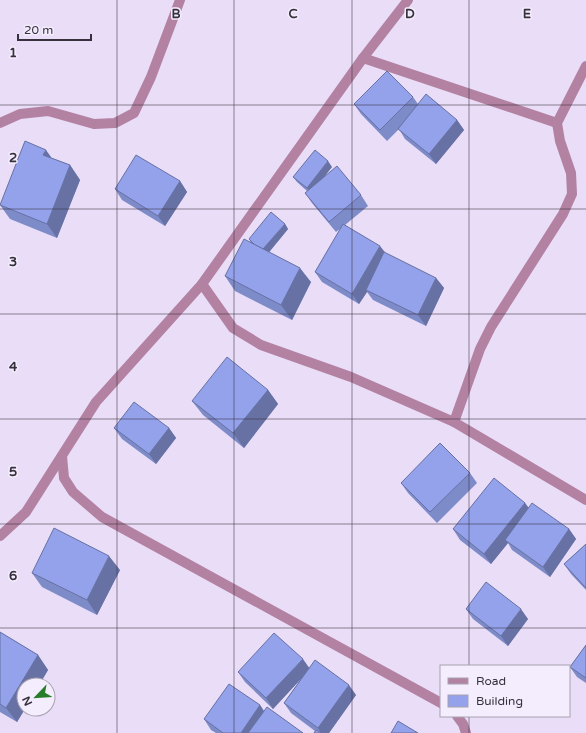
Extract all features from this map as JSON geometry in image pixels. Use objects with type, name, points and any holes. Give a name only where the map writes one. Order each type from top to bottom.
[{"type":"street","points":[[0,123],[20,114],[48,111],[94,124],[115,123],[134,113],[151,77],[180,0]]},
{"type":"street","points":[[0,536],[26,512],[96,402],[202,284],[364,58],[408,0]]},
{"type":"street","points":[[364,58],[557,123]]},
{"type":"street","points":[[454,422],[480,349],[491,327],[563,214],[572,194],[571,173],[560,141],[557,123],[586,66]]},
{"type":"street","points":[[202,284],[233,328],[261,345],[351,377],[454,422],[586,500]]},
{"type":"street","points":[[62,456],[64,478],[73,492],[102,517],[440,702]]},
{"type":"street","points":[[458,717],[463,724],[466,733]]},
{"type":"building","points":[[387,71],[413,97],[380,130],[354,104]]},
{"type":"building","points":[[426,94],[457,120],[429,154],[398,129]]},
{"type":"building","points":[[25,141],[46,150],[43,155],[70,165],[47,224],[0,205]]},
{"type":"building","points":[[315,150],[328,161],[307,188],[293,177]]},
{"type":"building","points":[[136,155],[180,181],[158,216],[115,189]]},
{"type":"building","points":[[337,166],[361,195],[329,222],[305,193]]},
{"type":"building","points":[[271,212],[285,224],[263,249],[255,245],[249,239]]},
{"type":"building","points":[[343,224],[380,246],[352,294],[315,272]]},
{"type":"building","points":[[244,239],[300,268],[281,305],[225,276]]},
{"type":"building","points":[[384,252],[436,278],[418,315],[366,290]]},
{"type":"building","points":[[227,357],[268,390],[233,433],[192,401]]},
{"type":"building","points":[[134,402],[169,428],[149,454],[114,428]]},
{"type":"building","points":[[440,443],[470,473],[430,512],[401,483]]},
{"type":"building","points":[[494,478],[525,503],[484,554],[453,529]]},
{"type":"building","points":[[532,503],[569,529],[543,567],[505,540]]},
{"type":"building","points":[[54,528],[109,556],[87,600],[32,573]]},
{"type":"building","points":[[586,544],[586,588],[564,564]]},
{"type":"building","points":[[486,582],[521,609],[501,636],[466,609]]},
{"type":"building","points":[[0,632],[38,655],[25,677],[16,677],[16,691],[6,708],[0,704]]},
{"type":"building","points":[[274,633],[303,659],[266,698],[238,672]]},
{"type":"building","points":[[586,645],[586,678],[570,667]]},
{"type":"building","points":[[315,660],[349,685],[318,728],[284,703]]},
{"type":"building","points":[[229,684],[260,705],[241,733],[223,733],[204,719]]},
{"type":"building","points":[[267,707],[303,733],[248,733]]},
{"type":"building","points":[[398,721],[418,733],[391,733]]},
{"type":"building","points":[[316,730],[322,733],[314,733]]}]
